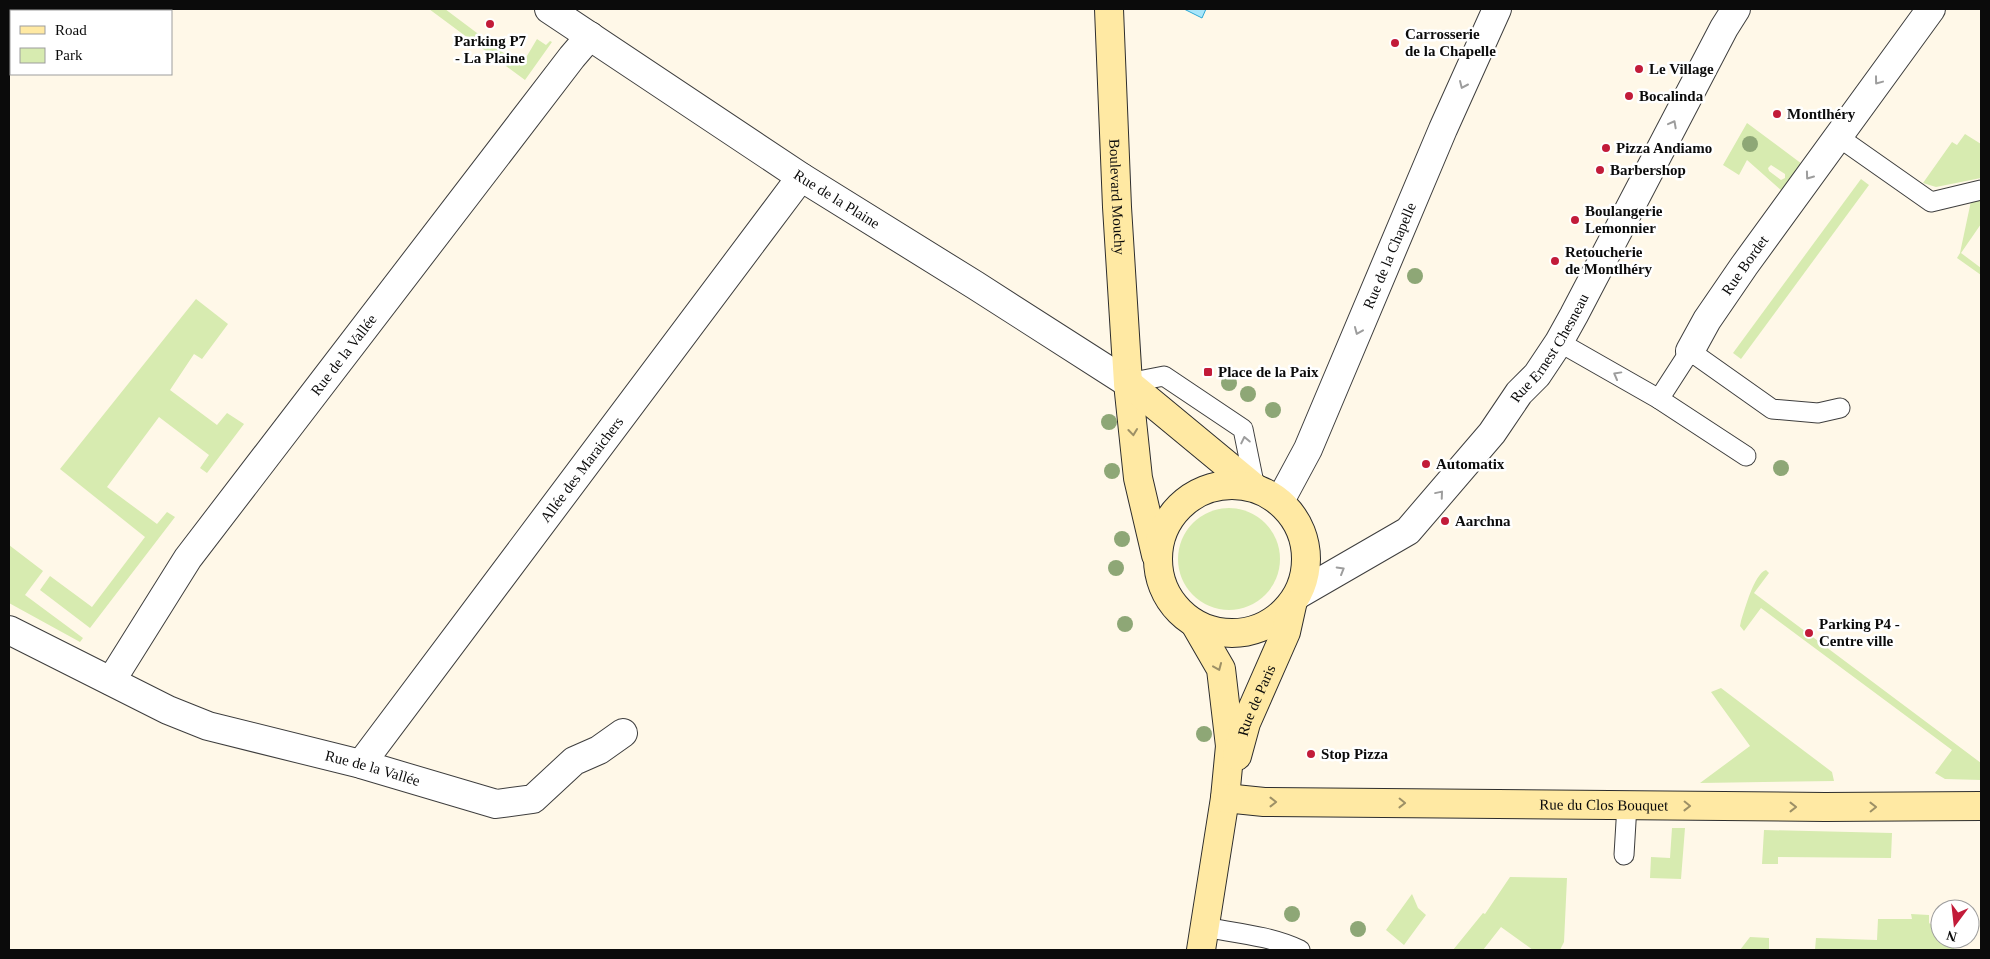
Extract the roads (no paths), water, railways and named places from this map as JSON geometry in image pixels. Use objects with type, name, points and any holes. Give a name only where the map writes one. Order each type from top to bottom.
[{"type":"main road","name":"Boulevard Mouchy","points":[[1109,9],[1117,207],[1128,384],[1138,478],[1156,555]]},
{"type":"main road","points":[[1128,384],[1255,488],[1280,501],[1295,519],[1304,541],[1306,565],[1295,600],[1267,624],[1244,632],[1218,632],[1195,624],[1178,611],[1166,595],[1158,575],[1156,555],[1163,528],[1178,505],[1201,490],[1228,484],[1255,488]]},
{"type":"main road","name":"Rue de Paris","points":[[1225,798],[1246,723],[1286,632],[1295,600]]},
{"type":"main road","name":"Rue de Paris","points":[[1195,624],[1221,669],[1230,746],[1225,798],[1203,939]]},
{"type":"main road","name":"Rue du Clos Bouquet","points":[[1225,798],[1264,802],[1825,807],[1981,806]]},
{"type":"street","name":"Rue de la Plaine","points":[[549,9],[801,177],[975,285],[1128,384]]},
{"type":"street","name":"Rue de la Chapelle","points":[[1280,501],[1308,449],[1443,129],[1497,9]]},
{"type":"street","name":"Rue Ernest Chesneau","points":[[1295,600],[1408,531],[1492,433],[1519,393],[1536,375],[1559,342],[1724,28],[1736,9]]},
{"type":"street","name":"Rue Bordet","points":[[1690,351],[1707,320],[1744,266],[1931,9]]},
{"type":"street","name":"Rue de la Vallée","points":[[111,681],[188,558],[496,155],[590,36]]},
{"type":"street","name":"Allée des Maraichers","points":[[362,764],[801,177]]},
{"type":"street","name":"Rue de la Vallée","points":[[9,630],[168,710],[208,726],[362,764],[496,804],[533,799],[574,761],[599,750],[623,733]]},
{"type":"lane","points":[[1837,136],[1931,202],[1981,190]]},
{"type":"lane","points":[[1559,342],[1659,399],[1746,456]]},
{"type":"lane","points":[[1690,351],[1772,409],[1818,413],[1840,408]]},
{"type":"lane","name":"Rue Bordet","points":[[1659,399],[1690,351]]},
{"type":"lane","points":[[1128,384],[1164,376],[1243,429],[1255,488]]},
{"type":"lane","points":[[1624,855],[1627,805]]},
{"type":"lane","points":[[1203,939],[1280,943],[1300,950]]},
{"type":"water","points":[[1184,9],[1206,9],[1202,18]]},
{"type":"place","name":"Parking P7 - La Plaine","points":[[490,24]]},
{"type":"place","name":"Carrosserie de la Chapelle","points":[[1395,43]]},
{"type":"place","name":"Le Village","points":[[1639,69]]},
{"type":"place","name":"Bocalinda","points":[[1629,96]]},
{"type":"place","name":"Montlhéry","points":[[1777,114]]},
{"type":"place","name":"Pizza Andiamo","points":[[1606,148]]},
{"type":"place","name":"Barbershop","points":[[1600,170]]},
{"type":"place","name":"Boulangerie Lemonnier","points":[[1575,220]]},
{"type":"place","name":"Retoucherie de Montlhéry","points":[[1555,261]]},
{"type":"place","name":"Place de la Paix","points":[[1208,372]]},
{"type":"place","name":"Automatix","points":[[1426,464]]},
{"type":"place","name":"Aarchna","points":[[1445,521]]},
{"type":"place","name":"Parking P4 - Centre ville","points":[[1809,633]]},
{"type":"place","name":"Stop Pizza","points":[[1311,754]]}]
